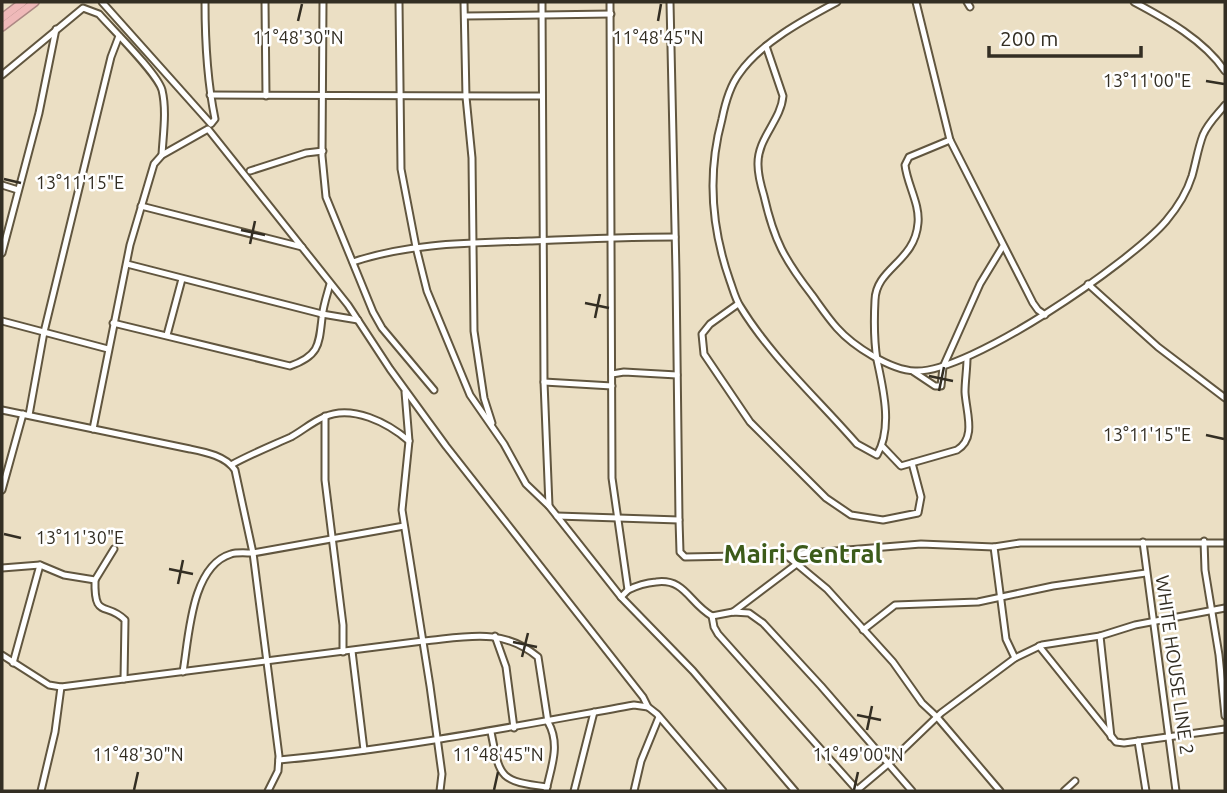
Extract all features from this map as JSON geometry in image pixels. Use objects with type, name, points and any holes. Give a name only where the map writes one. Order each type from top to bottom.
[{"type":"highway","points":[[2,18],[23,2]]},
{"type":"highway","points":[[2,27],[34,2]]},
{"type":"street","points":[[102,2],[211,124],[215,119],[210,95],[205,2]]},
{"type":"street","points":[[265,2],[266,96]]},
{"type":"street","points":[[323,2],[323,151],[326,197],[373,313],[382,328],[434,390]]},
{"type":"street","points":[[399,2],[401,169],[427,291],[470,395],[494,429],[526,484],[550,506],[621,597],[687,663],[795,791]]},
{"type":"street","points":[[464,2],[466,96],[471,158],[474,331],[484,398],[494,429]]},
{"type":"street","points":[[542,2],[544,382],[550,506]]},
{"type":"street","points":[[610,2],[612,478],[628,590]]},
{"type":"street","points":[[670,2],[679,520],[680,552],[685,557],[786,555],[921,544],[994,547],[1020,543],[1225,542]]},
{"type":"street","points":[[837,2],[810,16],[766,46],[738,74],[726,103],[714,147],[711,190],[724,262],[738,304],[769,347],[857,444],[877,454],[882,446],[884,433],[884,397],[883,379],[877,359],[874,296],[884,275],[903,259],[912,245],[918,224],[918,214],[905,165],[909,156],[950,140]]},
{"type":"street","points":[[916,2],[950,140],[1033,303],[1045,315]]},
{"type":"street","points":[[1133,2],[1164,18],[1183,32],[1225,71]]},
{"type":"street","points":[[2,75],[83,8],[100,15],[160,86],[164,122],[162,155]]},
{"type":"street","points":[[465,16],[611,14]]},
{"type":"street","points":[[2,253],[39,113],[57,29]]},
{"type":"street","points":[[2,491],[26,414],[111,57],[119,36]]},
{"type":"street","points":[[766,46],[783,96],[782,105],[765,135],[758,163],[775,238],[783,255],[839,330],[877,359],[914,371],[939,387],[943,367],[980,284],[1003,246]]},
{"type":"street","points":[[210,95],[542,96]]},
{"type":"street","points":[[914,371],[943,367],[967,358],[1045,315],[1138,246],[1165,222],[1187,187],[1203,135],[1225,105]]},
{"type":"street","points":[[93,429],[113,323],[153,164],[162,155],[208,129],[359,320],[446,446],[643,697],[648,707],[719,790]]},
{"type":"street","points":[[250,172],[294,157],[323,151]]},
{"type":"street","points":[[2,185],[18,190]]},
{"type":"street","points":[[141,206],[302,247]]},
{"type":"street","points":[[353,262],[382,252],[416,247],[610,237],[675,237]]},
{"type":"street","points":[[127,264],[322,314],[359,320]]},
{"type":"street","points":[[167,335],[182,279]]},
{"type":"street","points":[[113,323],[290,366],[303,362],[316,350],[330,284]]},
{"type":"street","points":[[1088,284],[1158,347],[1225,398]]},
{"type":"street","points":[[738,304],[710,324],[702,334],[704,354],[750,422],[826,498],[851,515],[883,520],[918,513],[921,497],[912,463]]},
{"type":"street","points":[[2,321],[108,349]]},
{"type":"street","points":[[882,446],[901,466],[957,450],[965,445],[969,434],[965,393],[967,358]]},
{"type":"street","points":[[612,373],[677,375]]},
{"type":"street","points":[[544,382],[612,386]]},
{"type":"street","points":[[405,389],[409,441],[402,502],[404,526],[438,740],[442,774],[440,791]]},
{"type":"street","points":[[2,410],[199,451],[231,465],[235,470],[253,553],[279,760],[276,777],[268,791]]},
{"type":"street","points":[[231,465],[293,436],[325,416],[346,413],[385,424],[409,441]]},
{"type":"street","points":[[325,416],[325,480],[343,625],[343,652]]},
{"type":"street","points":[[556,516],[679,520]]},
{"type":"street","points":[[183,671],[198,586],[209,569],[230,554],[253,553],[404,526]]},
{"type":"street","points":[[1204,541],[1205,570],[1219,655],[1225,716]]},
{"type":"street","name":"WHITE HOUSE LINE 2","points":[[1143,542],[1177,791]]},
{"type":"street","points":[[994,547],[1006,639],[1015,658]]},
{"type":"street","points":[[114,549],[95,580],[96,603],[102,610],[113,612],[125,620],[124,679]]},
{"type":"street","points":[[786,555],[799,563],[827,589],[893,662],[922,703],[1000,791]]},
{"type":"street","points":[[733,612],[799,563]]},
{"type":"street","points":[[2,568],[40,565],[64,575],[95,580]]},
{"type":"street","points":[[13,663],[40,565]]},
{"type":"street","points":[[863,630],[895,606],[978,602],[1053,586],[1146,573]]},
{"type":"street","points":[[621,597],[639,584],[667,580],[680,586],[703,611],[712,616],[733,612],[749,613],[763,623],[912,791]]},
{"type":"street","points":[[712,616],[718,634],[857,791],[937,717],[1015,658],[1039,646],[1100,636],[1225,608]]},
{"type":"street","points":[[495,636],[506,667],[514,728]]},
{"type":"street","points":[[2,655],[48,685],[61,687],[267,660],[495,636],[509,639],[538,657],[548,722],[554,731],[555,741],[554,760],[546,789],[508,779],[501,772],[491,732]]},
{"type":"street","points":[[1100,636],[1111,737]]},
{"type":"street","points":[[1039,646],[1116,741],[1124,743],[1225,729]]},
{"type":"street","points":[[352,652],[364,750]]},
{"type":"street","points":[[41,791],[55,732],[61,687]]},
{"type":"street","points":[[279,760],[491,732],[634,705],[648,707]]},
{"type":"street","points":[[574,791],[594,712]]},
{"type":"street","points":[[634,791],[641,761],[659,717]]},
{"type":"street","points":[[1138,741],[1146,791]]},
{"type":"street","points":[[1064,791],[1075,781]]},
{"type":"district","name":"Mairi Central","points":[[803,554]]}]
